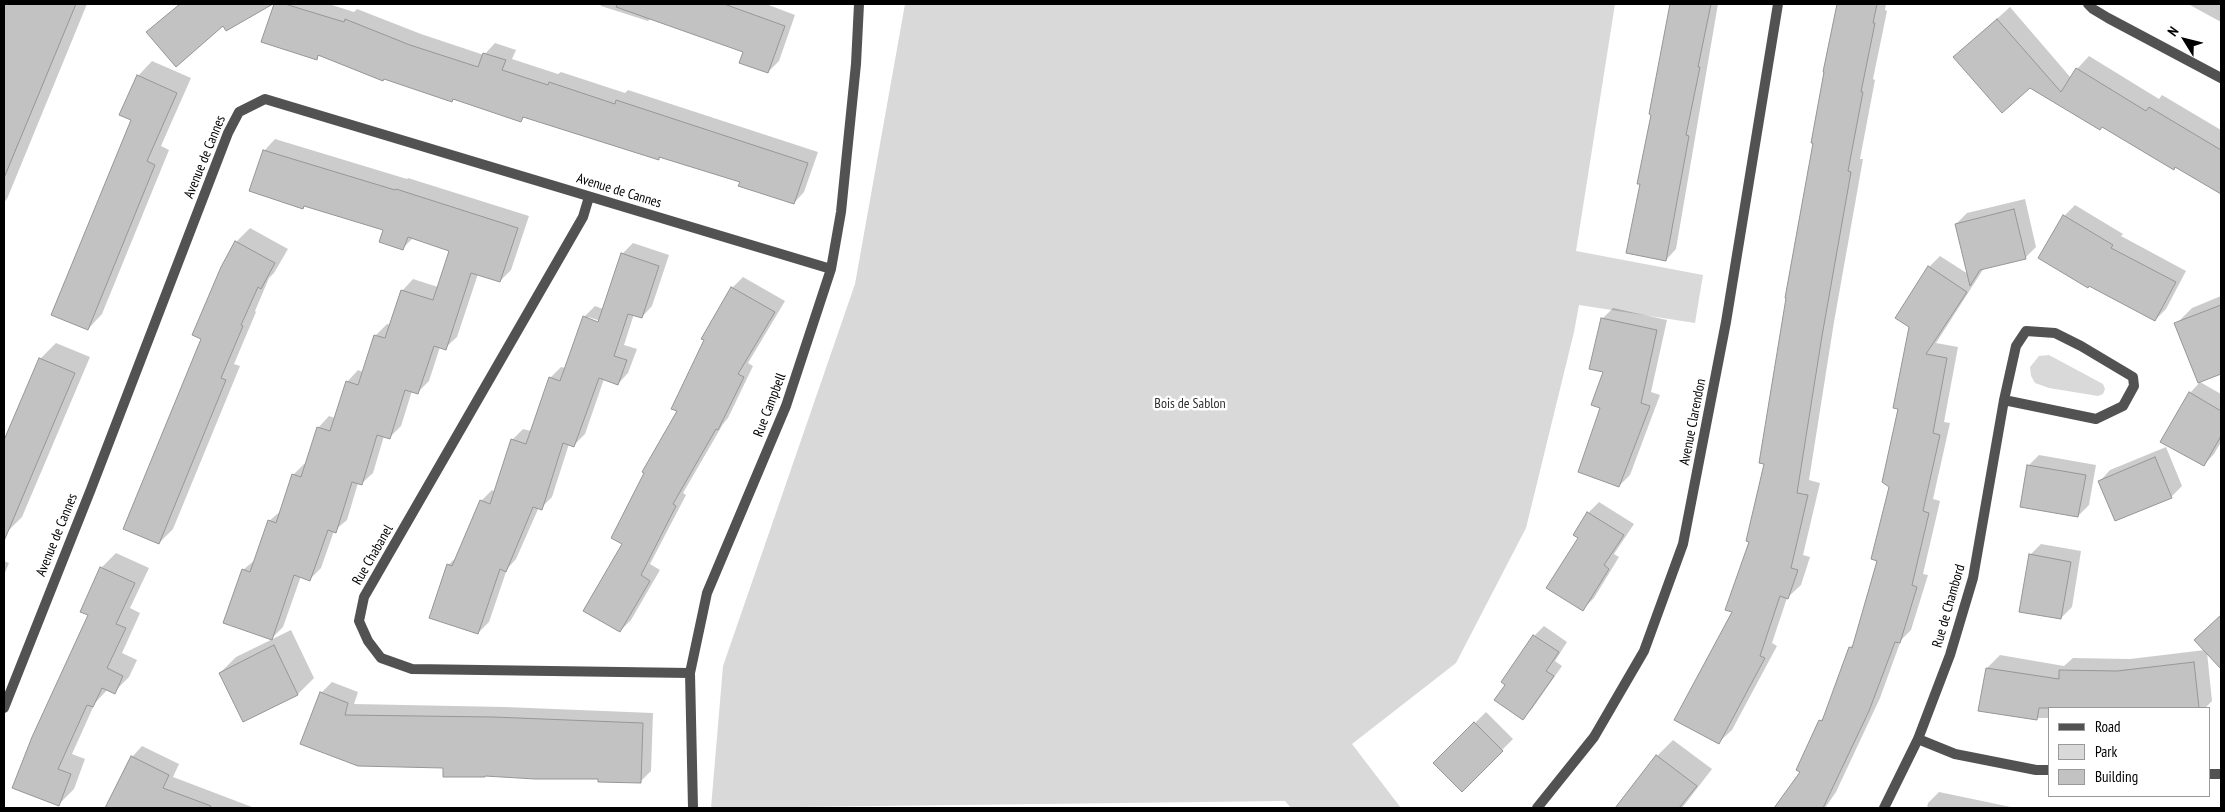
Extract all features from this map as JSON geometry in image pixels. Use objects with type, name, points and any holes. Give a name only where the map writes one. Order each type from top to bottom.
[{"type":"street","name":"Rue Campbell","points":[[693,808],[690,672],[707,593],[786,406],[831,269],[841,212],[856,64],[859,4]]},
{"type":"street","name":"Avenue Clarendon","points":[[1537,808],[1594,737],[1644,650],[1683,544],[1726,322],[1778,4]]},
{"type":"street","points":[[2088,4],[2108,18],[2221,78]]},
{"type":"street","name":"Avenue de Cannes","points":[[4,708],[91,489],[228,133],[238,112],[265,99],[831,269]]},
{"type":"street","name":"Rue Chabanel","points":[[589,197],[578,226],[364,597],[359,621],[368,641],[381,658],[412,669],[690,672]]},
{"type":"street","name":"Rue de Chambord","points":[[1884,808],[1918,739],[1950,655],[1973,578],[2004,400],[2016,346],[2026,331],[2055,333],[2134,377],[2134,386],[2123,406],[2096,418],[2004,400]]},
{"type":"street","points":[[1918,739],[1955,754],[2036,770],[2048,770]]},
{"type":"green space","name":"Bois de Sablon","points":[[905,4],[1615,4],[1576,251],[1703,275],[1695,323],[1579,305],[1526,528],[1456,663],[1352,744],[1401,808],[1291,808],[1285,801],[711,808],[723,666],[855,284]]},
{"type":"green space","points":[[2049,355],[2103,384],[2105,389],[2103,394],[2098,396],[2049,388],[2035,383],[2031,376],[2030,367],[2039,356]]},
{"type":"building","points":[[4,4],[76,4],[4,178]]},
{"type":"building","points":[[180,4],[273,4],[226,31],[223,26],[176,67],[146,32]]},
{"type":"building","points":[[274,4],[285,4],[344,22],[345,19],[410,45],[478,67],[483,53],[506,60],[502,70],[548,85],[549,82],[615,104],[616,100],[808,163],[794,204],[738,186],[740,182],[659,157],[659,160],[523,117],[521,122],[453,99],[452,102],[384,79],[383,81],[318,55],[317,60],[261,42]]},
{"type":"building","points":[[617,4],[724,4],[785,26],[768,73],[739,63],[743,52],[616,7]]},
{"type":"building","points":[[1670,4],[1711,4],[1686,135],[1689,136],[1666,261],[1626,253],[1640,184],[1637,184]]},
{"type":"building","points":[[1837,4],[1877,4],[1848,171],[1851,172],[1797,493],[1808,495],[1791,568],[1798,570],[1788,599],[1780,596],[1760,656],[1765,658],[1719,744],[1674,720],[1732,612],[1725,610],[1749,542],[1746,541],[1764,464],[1759,463],[1785,298],[1813,143],[1811,143],[1823,72]]},
{"type":"building","points":[[1997,19],[2061,92],[2076,68],[2146,111],[2149,107],[2221,150],[2221,194],[2175,167],[2174,170],[2102,127],[2100,130],[2030,88],[2002,113],[1953,57]]},
{"type":"building","points":[[137,75],[177,93],[147,161],[155,165],[88,330],[51,315],[131,120],[119,115]]},
{"type":"building","points":[[263,150],[396,189],[518,228],[500,282],[471,273],[446,350],[434,346],[418,394],[405,390],[390,439],[377,435],[362,485],[352,482],[336,533],[328,530],[310,581],[294,575],[272,640],[223,623],[242,569],[250,572],[268,520],[276,523],[292,474],[301,477],[317,427],[330,431],[346,381],[358,385],[374,335],[385,338],[401,290],[433,300],[449,251],[408,237],[403,250],[379,242],[383,230],[304,206],[303,209],[249,191]]},
{"type":"building","points":[[2014,209],[2026,259],[1980,270],[1970,286],[1955,224]]},
{"type":"building","points":[[2063,215],[2113,245],[2111,248],[2176,282],[2155,321],[2089,286],[2088,288],[2038,258]]},
{"type":"building","points":[[235,241],[275,263],[261,289],[258,287],[241,325],[243,326],[221,378],[226,380],[159,544],[123,529],[201,339],[192,335],[221,267]]},
{"type":"building","points":[[621,253],[659,266],[642,318],[628,314],[614,356],[627,360],[618,385],[599,378],[574,447],[563,443],[542,510],[533,507],[506,572],[500,569],[478,634],[429,618],[447,564],[452,566],[480,500],[490,504],[511,439],[526,444],[549,377],[560,381],[583,316],[598,322]]},
{"type":"building","points":[[1928,266],[1967,292],[1926,354],[1947,358],[1933,433],[1940,435],[1923,511],[1929,513],[1912,585],[1917,587],[1900,643],[1895,642],[1869,711],[1823,808],[1774,808],[1800,772],[1796,770],[1819,720],[1822,721],[1849,647],[1852,648],[1877,561],[1871,559],[1889,487],[1882,482],[1898,409],[1893,408],[1909,327],[1895,318]]},
{"type":"building","points":[[731,287],[775,312],[738,374],[744,377],[718,430],[716,429],[673,504],[676,506],[641,575],[650,581],[620,632],[583,611],[622,544],[611,538],[644,473],[642,472],[677,411],[671,409],[704,340],[701,339]]},
{"type":"building","points":[[2221,305],[2221,374],[2198,383],[2174,323]]},
{"type":"building","points":[[1601,318],[1657,330],[1641,403],[1650,406],[1619,487],[1578,472],[1600,408],[1591,405],[1603,372],[1589,369]]},
{"type":"building","points":[[39,358],[75,373],[4,541],[4,440]]},
{"type":"building","points":[[2189,392],[2221,411],[2221,436],[2204,466],[2160,442]]},
{"type":"building","points":[[2155,457],[2172,498],[2115,521],[2098,481]]},
{"type":"building","points":[[2027,465],[2086,475],[2078,517],[2020,507]]},
{"type":"building","points":[[1587,512],[1624,535],[1604,565],[1609,569],[1583,611],[1546,588],[1578,538],[1573,535]]},
{"type":"building","points":[[2029,554],[2071,562],[2061,619],[2019,612]]},
{"type":"building","points":[[100,567],[135,583],[116,624],[126,628],[107,668],[123,676],[115,694],[102,688],[93,707],[87,705],[58,769],[71,774],[59,806],[12,788],[32,737],[88,615],[80,612]]},
{"type":"building","points":[[2221,615],[2221,669],[2194,640]]},
{"type":"building","points":[[1533,635],[1559,652],[1546,671],[1554,676],[1523,720],[1494,700],[1505,685],[1501,682]]},
{"type":"building","points":[[274,645],[298,695],[243,722],[219,673]]},
{"type":"building","points":[[2194,662],[2199,707],[2048,707],[2039,708],[2037,720],[1978,711],[1986,668],[2059,679],[2059,670],[2117,671]]},
{"type":"building","points":[[320,692],[348,703],[345,715],[493,717],[643,723],[641,783],[598,782],[598,779],[535,779],[485,776],[443,777],[443,768],[358,766],[300,744]]},
{"type":"building","points":[[1474,722],[1503,751],[1462,792],[1433,763]]},
{"type":"building","points":[[1656,755],[1697,786],[1679,808],[1615,808]]},
{"type":"building","points":[[131,756],[169,775],[163,788],[211,806],[210,808],[105,808]]}]
